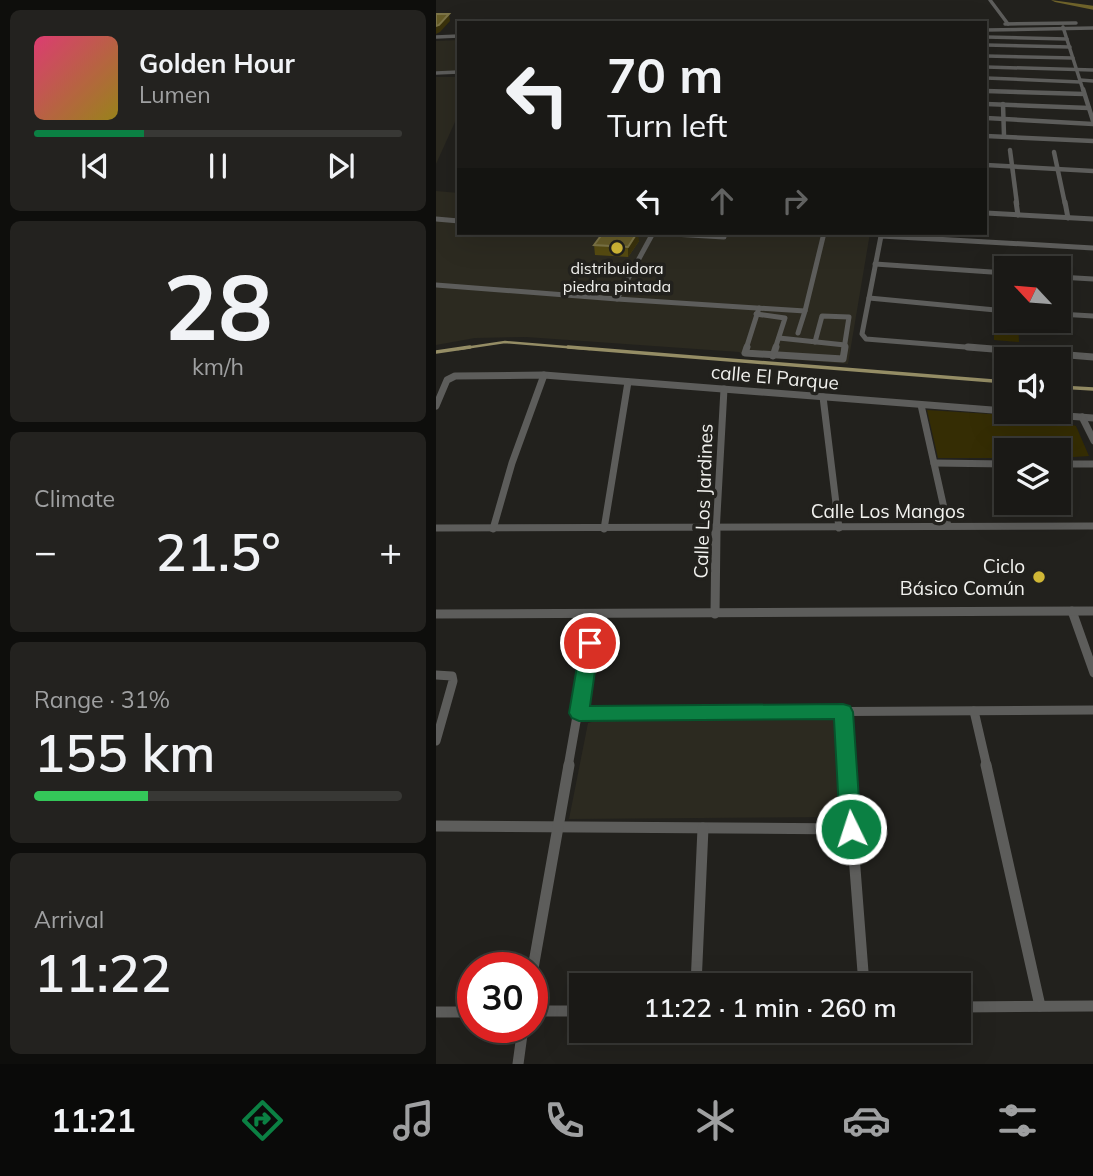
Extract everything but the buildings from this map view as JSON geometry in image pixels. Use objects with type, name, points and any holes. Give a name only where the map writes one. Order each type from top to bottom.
[{"type":"street","points":[[990,0],[1008,24]]},
{"type":"street","points":[[987,118],[1093,124],[1090,104],[1061,23]]},
{"type":"street","points":[[987,29],[1008,24],[1061,23],[1093,26]]},
{"type":"street","points":[[987,29],[1064,29],[1093,26]]},
{"type":"street","points":[[436,37],[457,37]]},
{"type":"street","points":[[987,37],[1067,39]]},
{"type":"street","points":[[987,45],[1070,47]]},
{"type":"street","points":[[993,46],[996,91],[1004,136]]},
{"type":"street","points":[[987,56],[1073,58]]},
{"type":"street","points":[[987,67],[1093,70]]},
{"type":"street","points":[[436,74],[457,74]]},
{"type":"street","points":[[987,78],[1093,81]]},
{"type":"street","points":[[987,91],[1093,92]]},
{"type":"street","points":[[987,104],[1090,104]]},
{"type":"street","points":[[987,135],[1093,141]]},
{"type":"street","points":[[1010,150],[1018,215]]},
{"type":"street","points":[[1054,152],[1068,218]]},
{"type":"street","points":[[987,165],[1093,171]]},
{"type":"street","points":[[987,213],[1093,219]]},
{"type":"street","points":[[436,219],[457,221]]},
{"type":"street","points":[[617,299],[654,235]]},
{"type":"street","points":[[690,235],[724,237]]},
{"type":"street","points":[[798,333],[824,235]]},
{"type":"street","points":[[884,235],[881,236],[862,334],[866,339],[1093,357]]},
{"type":"street","points":[[903,235],[1093,248]]},
{"type":"street","points":[[875,264],[994,272]]},
{"type":"street","points":[[1071,278],[1093,279]]},
{"type":"street","points":[[436,285],[757,311],[805,311]]},
{"type":"street","points":[[869,298],[994,310]]},
{"type":"street","points":[[757,311],[784,316],[773,356]]},
{"type":"street","points":[[757,311],[744,352],[841,360],[844,358],[849,317],[822,316],[815,342]]},
{"type":"street","points":[[1071,315],[1093,316]]},
{"type":"street","points":[[780,338],[845,345]]},
{"type":"street","points":[[493,529],[512,463],[544,374]]},
{"type":"street","name":"calle El Parque","points":[[436,406],[447,380],[455,376],[544,374],[1093,418]]},
{"type":"street","points":[[604,529],[628,382]]},
{"type":"street","name":"Calle Los Jardines","points":[[715,614],[724,389]]},
{"type":"street","points":[[823,397],[839,527]]},
{"type":"street","points":[[921,405],[948,526]]},
{"type":"street","points":[[1082,417],[1093,441]]},
{"type":"street","points":[[934,463],[994,464]]},
{"type":"street","points":[[1071,464],[1093,464]]},
{"type":"street","name":"Calle Los Mangos","points":[[720,529],[1093,526]]},
{"type":"street","points":[[436,528],[720,529]]},
{"type":"street","points":[[1072,611],[1093,673]]},
{"type":"street","points":[[436,614],[1093,611]]},
{"type":"street","points":[[536,952],[595,614]]},
{"type":"street","points":[[436,675],[452,676],[453,681],[436,741]]},
{"type":"street","points":[[579,713],[1093,710]]},
{"type":"street","points":[[974,711],[1040,1006]]},
{"type":"street","points":[[843,712],[863,973]]},
{"type":"street","points":[[436,826],[851,829]]},
{"type":"street","points":[[697,973],[703,828]]},
{"type":"street","points":[[971,1007],[1093,1006]]},
{"type":"street","points":[[548,1011],[569,1011]]},
{"type":"street","points":[[436,1012],[457,1012]]},
{"type":"street","points":[[518,1064],[521,1043]]},
{"type":"shaded area","points":[[457,40],[457,71],[436,71],[436,41]]},
{"type":"shaded area","points":[[436,77],[457,77],[457,117],[436,164]]},
{"type":"shaded area","points":[[436,191],[457,193],[457,235],[870,235],[848,364],[745,356],[739,352],[526,337],[475,338],[436,345]]},
{"type":"shaded area","points":[[994,333],[1019,333],[1019,342],[994,340]]},
{"type":"shaded area","points":[[927,410],[994,414],[994,424],[1070,424],[1076,426],[1089,456],[1071,457],[1071,438],[994,438],[994,458],[938,458]]},
{"type":"shaded area","points":[[831,718],[837,724],[841,817],[569,819],[588,723]]},
{"type":"waterway","points":[[1055,0],[1094,8]]},
{"type":"waterway","points":[[458,349],[505,342],[590,349]]},
{"type":"waterway","points":[[436,352],[470,347]]},
{"type":"waterway","points":[[568,347],[994,381]]},
{"type":"waterway","points":[[1071,388],[1094,389]]},
{"type":"place","name":"distribuidora piedra pintada","points":[[617,248]]},
{"type":"place","name":"Ciclo Básico Común","points":[[1039,577]]},
{"type":"route","points":[[590,643],[579,713],[843,712],[851,829]]}]
